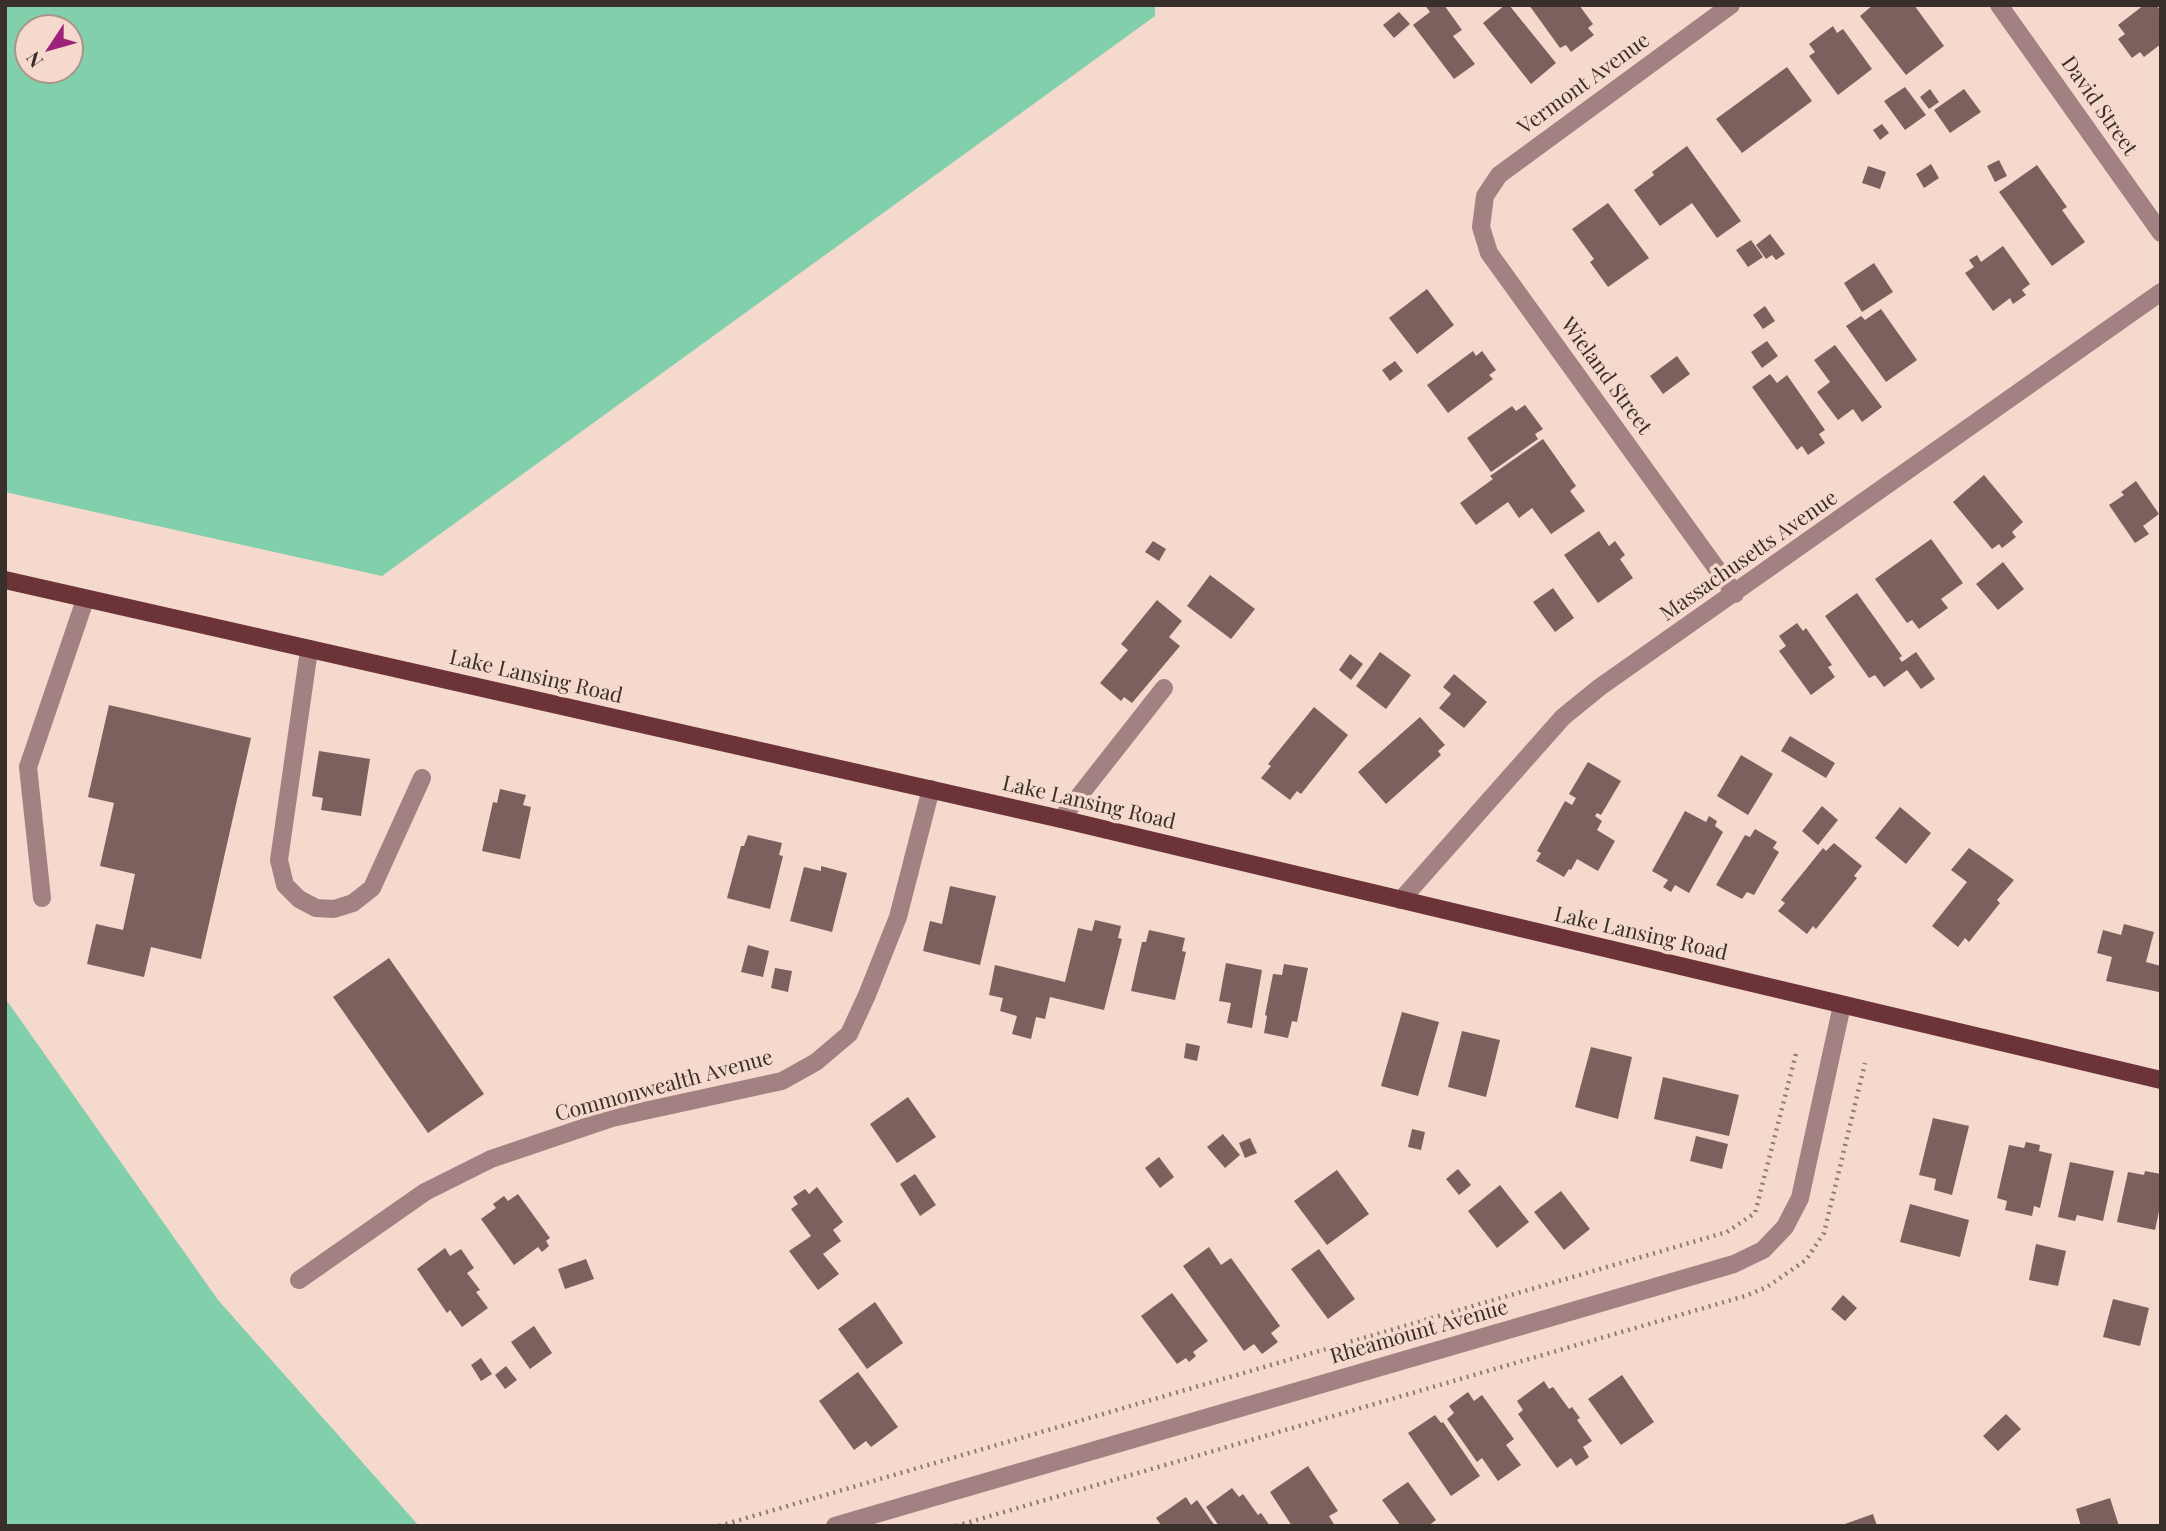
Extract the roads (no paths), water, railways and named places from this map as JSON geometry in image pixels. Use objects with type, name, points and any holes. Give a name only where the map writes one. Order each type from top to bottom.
[{"type":"main road","name":"Lake Lansing Road","points":[[5,580],[1061,819],[2161,1080]]},
{"type":"street","name":"Vermont Avenue","points":[[1499,175],[1731,5]]},
{"type":"street","name":"David Street","points":[[1999,5],[2161,233]]},
{"type":"street","name":"Wieland Street","points":[[1499,175],[1485,196],[1481,227],[1489,253],[1735,594]]},
{"type":"street","name":"Massachusetts Avenue","points":[[1401,900],[1563,717],[1600,687],[2161,292]]},
{"type":"street","points":[[42,898],[28,767],[85,600]]},
{"type":"street","points":[[309,650],[279,860],[285,885],[299,899],[316,908],[334,909],[353,902],[372,888],[422,778]]},
{"type":"street","points":[[1061,819],[1164,688]]},
{"type":"street","name":"Commonwealth Avenue","points":[[299,1280],[425,1192],[491,1159],[612,1118],[782,1081],[816,1062],[849,1034],[867,995],[898,917],[930,789]]},
{"type":"street","name":"Rheamount Avenue","points":[[835,1526],[1734,1264],[1763,1250],[1785,1227],[1800,1198],[1842,1005]]}]
